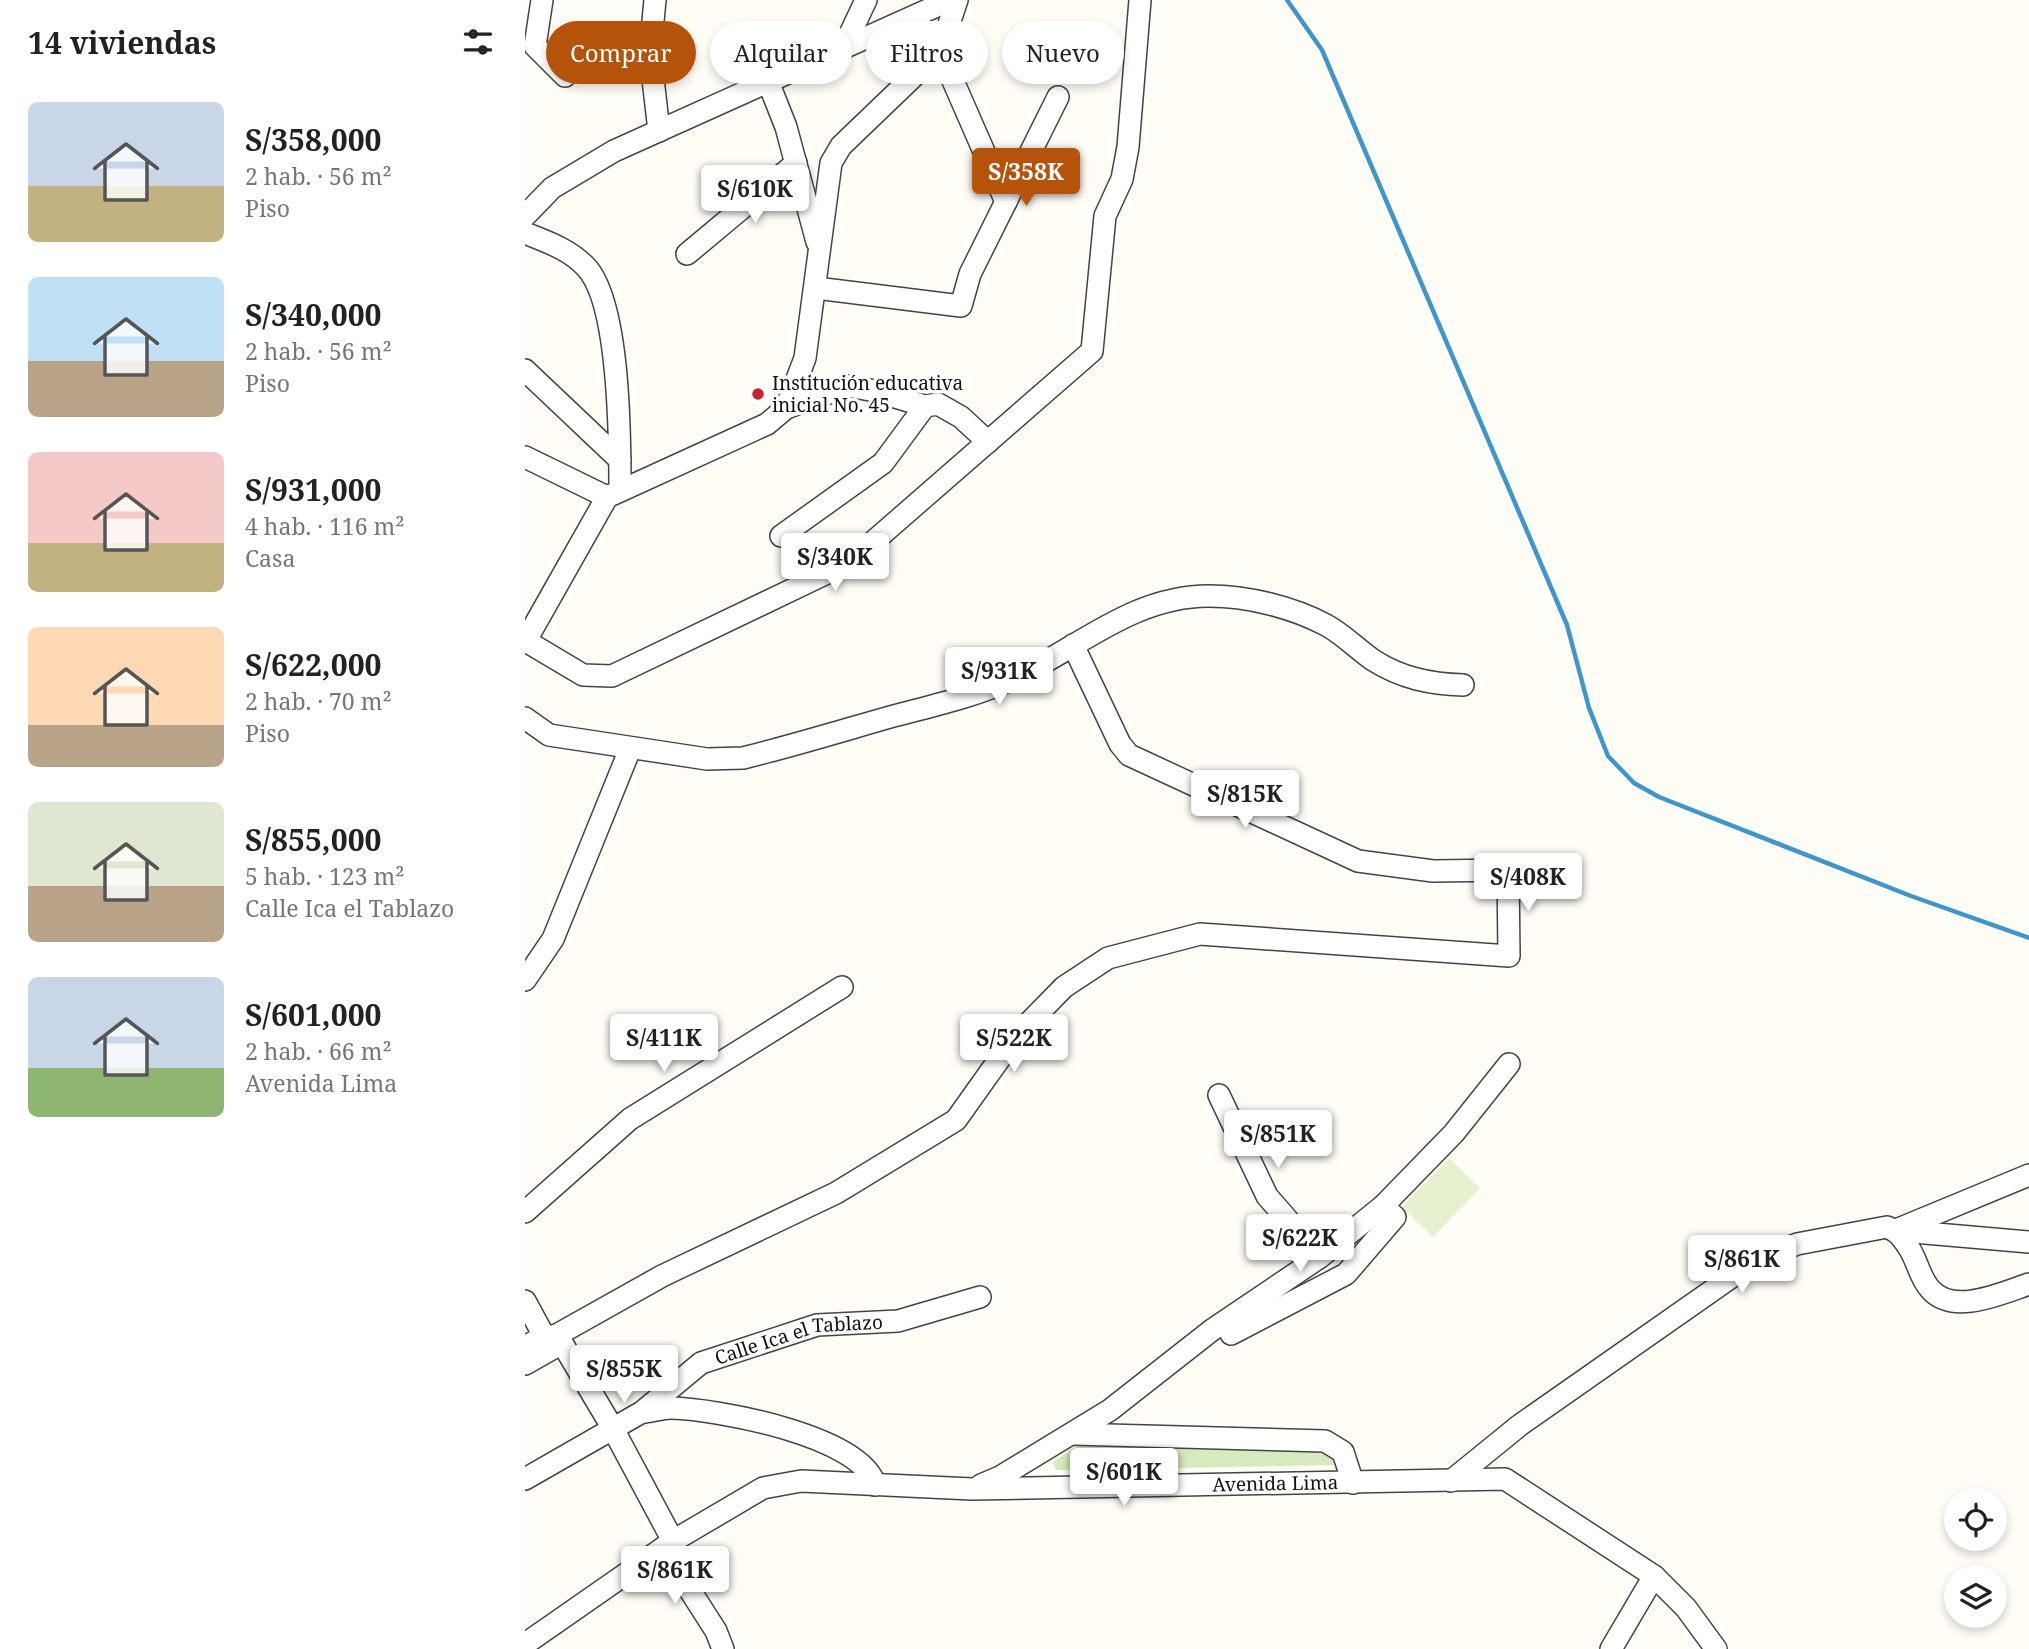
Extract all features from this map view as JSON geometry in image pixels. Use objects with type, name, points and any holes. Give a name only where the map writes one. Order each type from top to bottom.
[{"type":"street","points":[[542,0],[535,47],[546,58]]},
{"type":"street","points":[[655,0],[650,53],[659,131]]},
{"type":"street","points":[[852,30],[866,0]]},
{"type":"street","points":[[852,46],[950,0]]},
{"type":"street","points":[[950,21],[957,0]]},
{"type":"street","points":[[525,233],[572,255],[596,281],[607,317],[621,428],[620,460],[613,493],[526,642],[583,675],[603,677],[621,674],[844,564],[873,544],[1092,351],[1105,216],[1122,179],[1128,147],[1140,0]]},
{"type":"street","points":[[525,216],[552,188],[581,168],[769,84],[786,127],[820,253]]},
{"type":"street","points":[[786,408],[805,358],[831,163],[841,146],[906,84]]},
{"type":"street","points":[[954,84],[1006,202]]},
{"type":"street","points":[[816,288],[961,306],[969,274],[1058,97]]},
{"type":"street","points":[[687,254],[796,163]]},
{"type":"street","points":[[525,370],[620,460]]},
{"type":"street","points":[[525,457],[613,493],[767,424],[786,408],[849,386],[925,406],[938,404],[961,417],[988,442]]},
{"type":"street","points":[[781,536],[883,463],[925,406]]},
{"type":"street","points":[[525,718],[549,735],[706,759],[743,758],[985,690],[1011,680],[1119,617],[1185,597],[1241,599],[1327,625],[1373,660],[1402,675],[1429,684],[1463,685]]},
{"type":"street","points":[[525,1364],[554,1338],[662,1276],[836,1193],[956,1119],[1014,1037],[1064,987],[1108,958],[1200,934],[1509,956],[1508,870],[1433,871],[1358,861],[1129,755],[1120,744],[1073,645]]},
{"type":"street","points":[[525,980],[553,939],[630,748]]},
{"type":"street","points":[[525,1212],[630,1119],[842,987]]},
{"type":"street","points":[[972,1489],[1000,1477],[1110,1410],[1264,1293],[1320,1257],[1383,1206],[1454,1133],[1509,1064]]},
{"type":"street","points":[[1219,1095],[1266,1196],[1320,1257]]},
{"type":"street","points":[[1896,1230],[2029,1175]]},
{"type":"street","points":[[1231,1334],[1346,1274],[1395,1217],[1383,1206]]},
{"type":"street","points":[[1451,1480],[1520,1425],[1753,1262],[1797,1244],[1887,1227],[2029,1242]]},
{"type":"street","points":[[1896,1230],[1911,1250],[1929,1288],[1941,1299],[1961,1302],[2029,1284]]},
{"type":"street","name":"Calle Ica el Tablazo","points":[[525,1479],[642,1412],[701,1363],[817,1325],[898,1321],[980,1297]]},
{"type":"street","points":[[525,1301],[554,1338],[612,1427],[668,1545],[716,1631],[723,1649]]},
{"type":"street","points":[[525,1347],[554,1338]]},
{"type":"street","points":[[642,1412],[670,1408],[775,1426],[812,1436],[844,1452],[872,1473],[875,1485]]},
{"type":"street","points":[[1072,1434],[1325,1441],[1343,1452],[1353,1483]]},
{"type":"street","name":"Avenida Lima","points":[[525,1644],[668,1545],[763,1488],[781,1483],[801,1480],[972,1489],[1505,1479],[1654,1576],[1686,1608],[1716,1649]]},
{"type":"street","points":[[1611,1649],[1654,1576]]},
{"type":"green space","points":[[1449,1158],[1480,1188],[1433,1237],[1402,1207]]},
{"type":"green space","points":[[1084,1441],[1321,1445],[1341,1465],[1056,1470],[1053,1462]]},
{"type":"waterway","points":[[1287,0],[1322,50],[1567,625],[1589,708],[1608,756],[1634,783],[1659,797],[1911,896],[2029,938]]},
{"type":"place","name":"Institución educativa inicial No. 45","points":[[758,394]]}]
